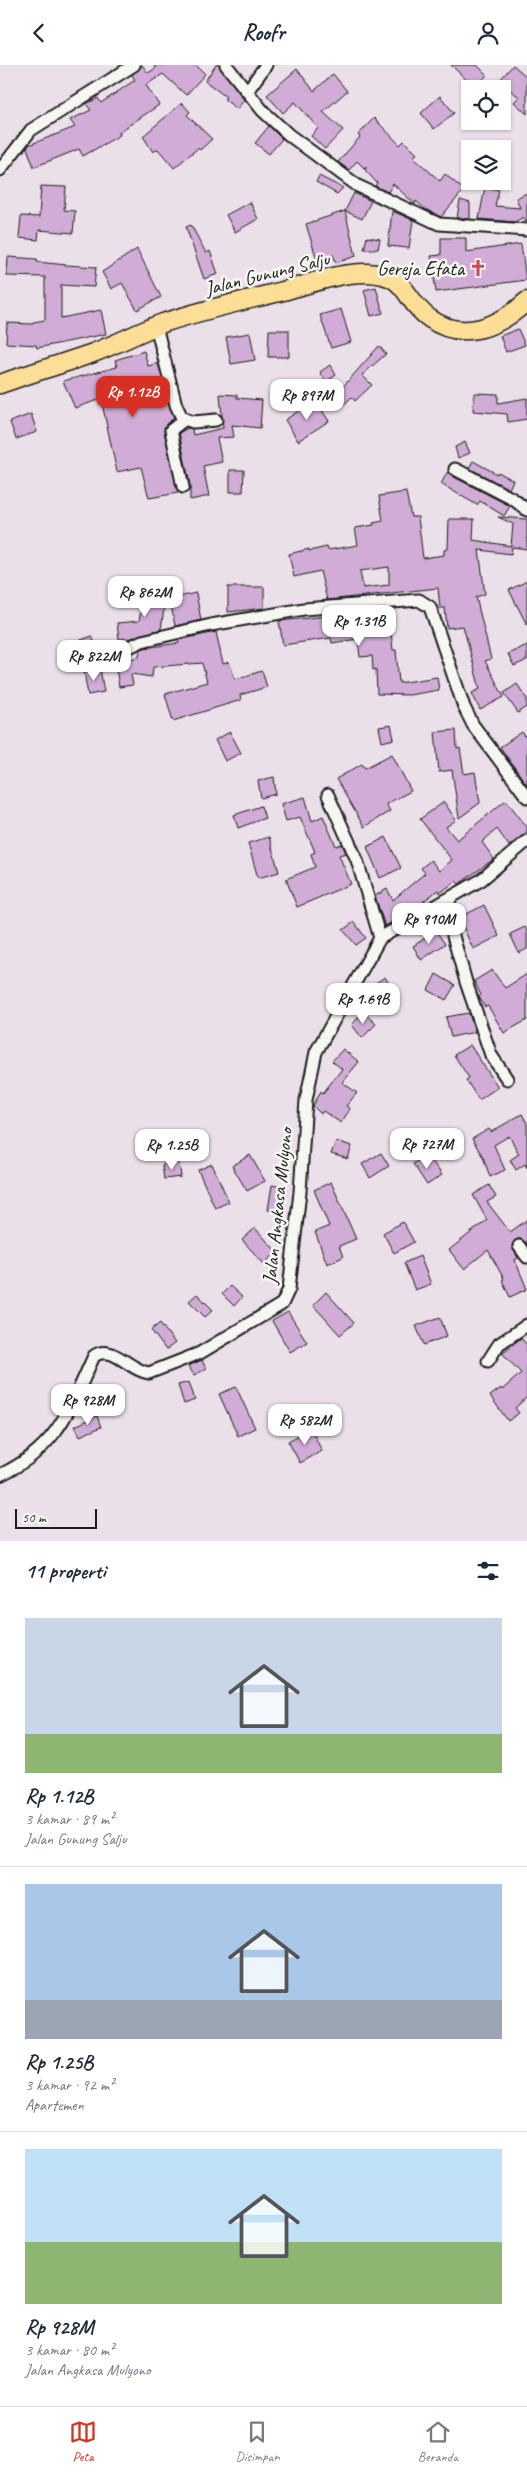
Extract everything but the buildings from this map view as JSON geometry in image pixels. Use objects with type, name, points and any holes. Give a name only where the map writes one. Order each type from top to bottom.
[{"type":"main road","name":"Jalan Gunung Salju","points":[[0,384],[93,353],[156,326],[195,313],[336,277],[366,273],[383,275],[397,280],[429,318],[449,327],[467,331],[495,324],[512,315],[527,301]]},
{"type":"street","points":[[0,171],[31,131],[134,65]]},
{"type":"street","points":[[226,65],[263,111],[289,135],[358,186],[439,224],[527,230]]},
{"type":"street","points":[[248,90],[266,65]]},
{"type":"street","points":[[156,326],[176,405],[184,420],[193,422],[216,419]]},
{"type":"street","points":[[184,420],[171,430],[184,487]]},
{"type":"street","points":[[455,469],[513,499],[527,510]]},
{"type":"street","points":[[91,665],[142,641],[210,625],[304,609],[419,600],[430,607],[464,707],[473,725],[527,797]]},
{"type":"street","points":[[328,795],[357,860],[380,938],[481,880],[527,841]]},
{"type":"street","points":[[449,900],[454,936],[466,982],[492,1055],[507,1079]]},
{"type":"street","name":"Jalan Angkasa Mulyono","points":[[0,1475],[22,1465],[58,1431],[94,1356],[98,1353],[109,1352],[142,1372],[149,1373],[200,1353],[282,1304],[289,1289],[300,1192],[306,1100],[316,1052],[380,938]]},
{"type":"street","points":[[518,1246],[527,1257]]},
{"type":"street","points":[[488,1361],[499,1344],[527,1325]]},
{"type":"place","name":"Gereja Efata","points":[[478,268]]}]
